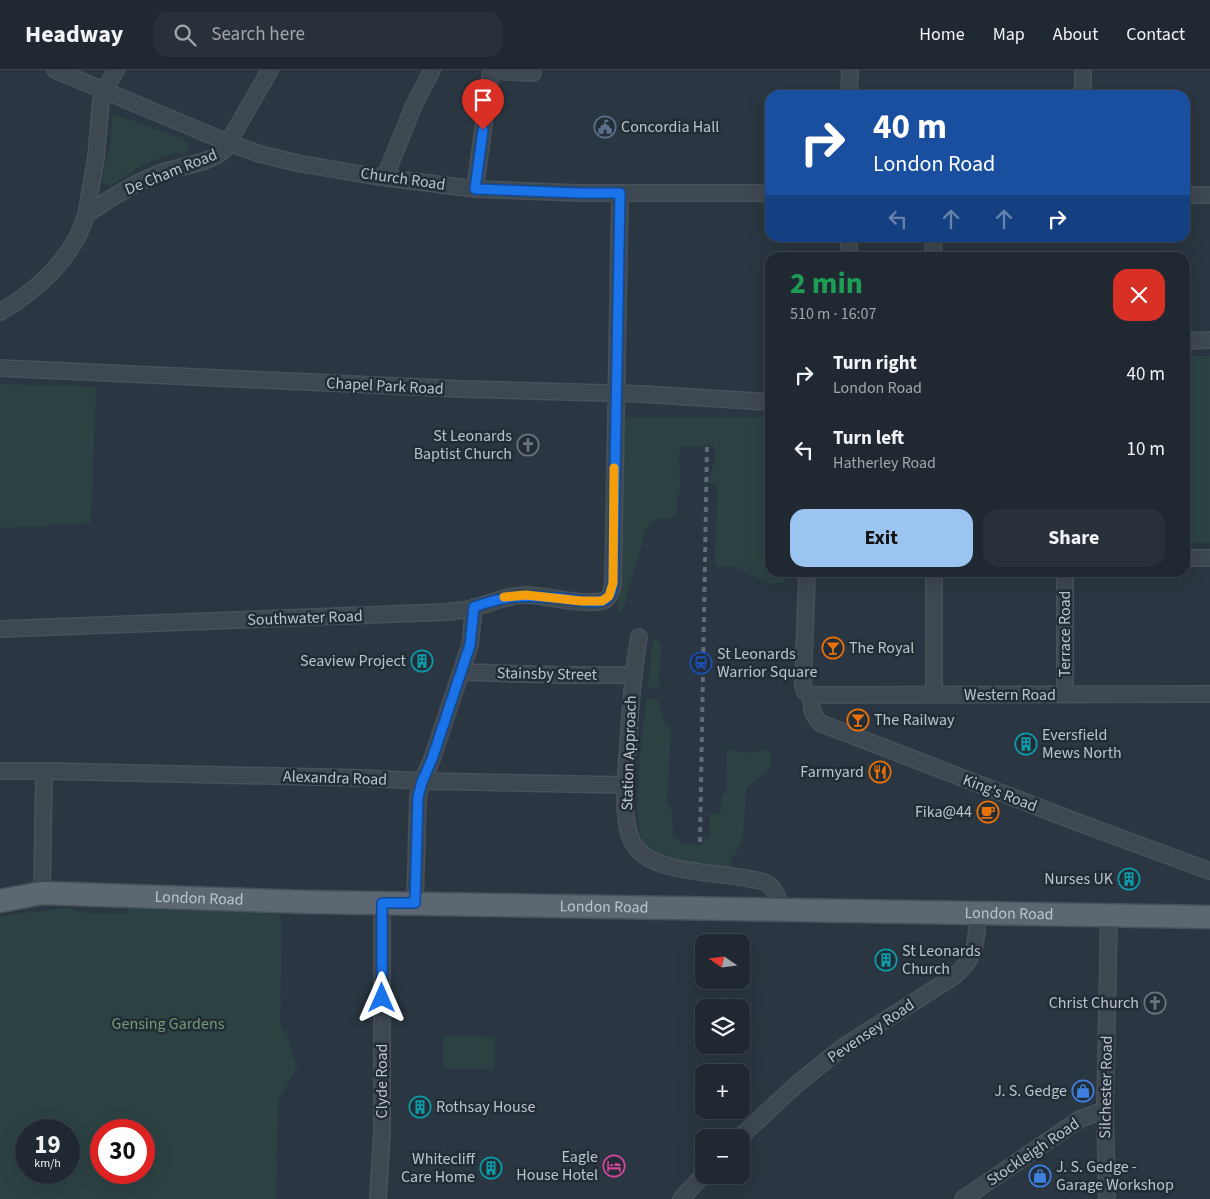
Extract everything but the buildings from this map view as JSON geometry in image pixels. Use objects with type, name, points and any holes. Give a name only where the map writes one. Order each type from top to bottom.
[{"type":"main road","name":"London Road","points":[[0,900],[42,893],[157,898],[382,903],[1210,917]]},
{"type":"street","name":"Church Road","points":[[55,70],[230,143],[260,154],[297,163],[475,189],[579,193],[765,193]]},
{"type":"street","name":"De Cham Road","points":[[0,312],[22,299],[47,278],[71,246],[83,225],[96,158],[101,100],[116,70]]},
{"type":"street","points":[[230,143],[270,70]]},
{"type":"street","points":[[384,177],[414,105],[432,70]]},
{"type":"street","points":[[849,90],[850,70]]},
{"type":"street","points":[[1083,70],[1083,90]]},
{"type":"street","points":[[475,189],[491,71],[533,74]]},
{"type":"street","name":"De Cham Road","points":[[86,215],[112,196],[138,183],[163,172],[217,157],[230,143]]},
{"type":"street","points":[[615,393],[620,193]]},
{"type":"street","points":[[1190,195],[1210,195]]},
{"type":"street","points":[[1190,340],[1210,340]]},
{"type":"street","name":"Chapel Park Road","points":[[0,368],[461,389],[615,393],[765,402]]},
{"type":"street","name":"Southwater Road","points":[[0,629],[447,612],[474,607],[505,597],[526,595],[581,601],[602,601],[609,596],[613,583],[615,393]]},
{"type":"street","points":[[1190,558],[1210,558]]},
{"type":"street","name":"King's Road","points":[[807,577],[803,686],[805,692],[811,695],[813,716],[820,723],[1210,871]]},
{"type":"street","points":[[934,577],[934,694]]},
{"type":"street","name":"Terrace Road","points":[[1065,577],[1065,695]]},
{"type":"street","points":[[415,903],[418,797],[470,645],[474,607]]},
{"type":"street","name":"Station Approach","points":[[639,637],[633,675],[625,785],[627,824],[632,841],[640,853],[654,861],[674,867],[735,875],[767,883],[779,898],[780,911]]},
{"type":"street","name":"Stainsby Street","points":[[462,672],[633,675]]},
{"type":"street","name":"Western Road","points":[[811,695],[1210,694]]},
{"type":"street","name":"Alexandra Road","points":[[0,771],[362,778],[422,782],[492,781],[625,785]]},
{"type":"street","points":[[42,893],[44,771]]},
{"type":"street","name":"Clyde Road","points":[[378,1199],[382,1133],[382,903]]},
{"type":"street","name":"Pevensey Road","points":[[748,1129],[797,1084],[842,1047],[953,977],[966,966],[974,946],[978,913]]},
{"type":"street","name":"Silchester Road","points":[[1106,1199],[1105,1110],[1109,915]]},
{"type":"street","name":"Stockleigh Road","points":[[963,1199],[1080,1119],[1105,1110]]},
{"type":"street","points":[[681,1199],[695,1184]]},
{"type":"green space","points":[[112,115],[182,139],[189,144],[189,149],[186,152],[169,155],[142,165],[110,186],[102,183],[111,140]]},
{"type":"green space","points":[[1190,356],[1210,356],[1210,543],[1190,543]]},
{"type":"green space","points":[[0,384],[96,387],[91,523],[0,528]]},
{"type":"green space","points":[[627,417],[765,417],[765,577],[786,577],[785,583],[767,583],[737,567],[715,566],[717,484],[709,483],[716,454],[714,446],[683,446],[679,453],[680,490],[677,495],[676,519],[673,517],[653,520],[645,532],[622,612],[618,611],[625,420]]},
{"type":"green space","points":[[653,638],[661,644],[659,686],[648,688]]},
{"type":"green space","points":[[646,699],[658,699],[663,719],[671,730],[667,805],[671,805],[673,837],[674,839],[681,840],[681,843],[702,845],[702,838],[709,838],[710,814],[721,813],[722,793],[726,793],[727,749],[757,752],[767,749],[771,752],[770,766],[746,790],[743,841],[732,858],[730,869],[674,861],[654,853],[646,847],[641,837],[638,821],[638,777]]},
{"type":"green space","name":"Gensing Gardens","points":[[68,908],[83,913],[125,914],[128,909],[275,913],[280,916],[280,919],[282,919],[280,1024],[288,1039],[297,1067],[278,1100],[276,1199],[0,1199],[0,916]]},
{"type":"green space","points":[[443,1035],[495,1037],[494,1069],[443,1069]]},
{"type":"railway","points":[[700,842],[707,446]]},
{"type":"slow traffic","points":[[504,597],[526,595],[581,601],[602,601],[609,596],[613,583],[614,468]]},
{"type":"place","name":"Concordia Hall","points":[[605,127]]},
{"type":"place","name":"St Leonards Baptist Church","points":[[528,445]]},
{"type":"place","name":"The Royal","points":[[833,648]]},
{"type":"place","name":"Seaview Project","points":[[422,661]]},
{"type":"place","name":"St Leonards Warrior Square","points":[[701,663]]},
{"type":"place","name":"The Railway","points":[[858,720]]},
{"type":"place","name":"Eversfield Mews North","points":[[1026,744]]},
{"type":"place","name":"Farmyard","points":[[880,772]]},
{"type":"place","name":"Fika@44","points":[[988,812]]},
{"type":"place","name":"Nurses UK","points":[[1129,879]]},
{"type":"place","name":"St Leonards Church","points":[[886,960]]},
{"type":"place","name":"Christ Church","points":[[1155,1003]]},
{"type":"place","name":"J. S. Gedge","points":[[1083,1091]]},
{"type":"place","name":"Rothsay House","points":[[420,1107]]},
{"type":"place","name":"Eagle House Hotel","points":[[614,1166]]},
{"type":"place","name":"Whitecliff Care Home","points":[[491,1168]]},
{"type":"place","name":"J. S. Gedge - Garage Workshop","points":[[1040,1176]]},
{"type":"route","points":[[382,998],[382,903],[415,903],[418,797],[470,645],[474,607],[505,597],[526,595],[581,601],[602,601],[609,596],[613,583],[620,193],[475,189],[483,130]]}]
